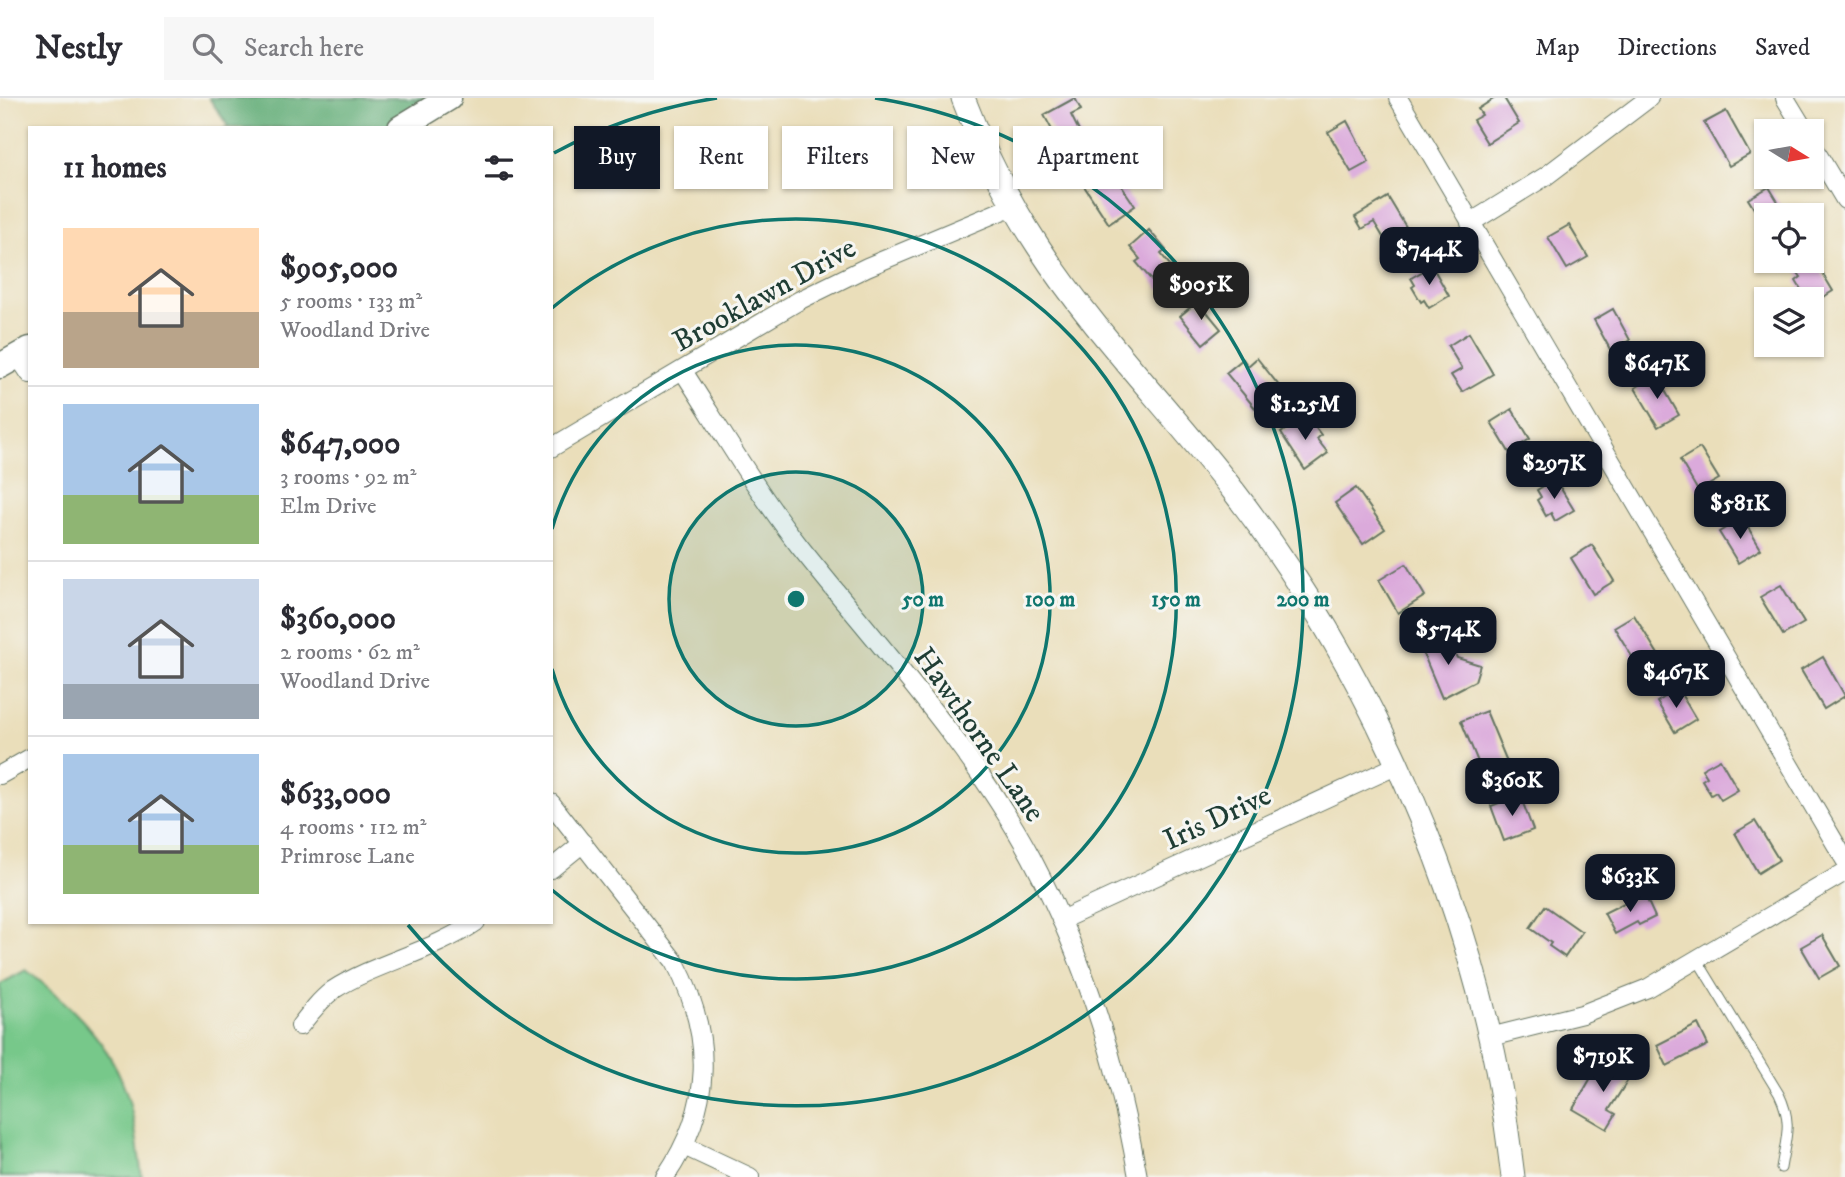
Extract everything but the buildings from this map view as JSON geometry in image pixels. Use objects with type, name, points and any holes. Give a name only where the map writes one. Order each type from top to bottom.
[{"type":"main road","points":[[403,126],[449,98]]},
{"type":"street","points":[[963,98],[989,161],[1040,249],[1073,295],[1234,491],[1323,625],[1377,721],[1398,765],[1445,882],[1490,1037],[1513,1177]]},
{"type":"street","points":[[1398,98],[1845,860]]},
{"type":"street","points":[[1470,223],[1546,176],[1649,98]]},
{"type":"street","points":[[1785,98],[1798,119]]},
{"type":"street","points":[[1824,165],[1845,200]]},
{"type":"street","name":"Brooklawn Drive","points":[[553,447],[800,300],[867,267],[1013,206]]},
{"type":"street","name":"Hawthorne Lane","points":[[683,371],[768,503],[800,547],[930,704],[967,754],[1031,857],[1061,920],[1086,985],[1118,1081],[1138,1177]]},
{"type":"street","points":[[0,775],[28,759]]},
{"type":"street","name":"Iris Drive","points":[[1061,920],[1398,765]]},
{"type":"street","points":[[553,806],[675,962],[696,1011],[702,1037],[704,1067],[698,1109],[684,1146],[666,1177]]},
{"type":"street","points":[[553,867],[583,843]]},
{"type":"street","points":[[1490,1037],[1582,1014],[1648,988],[1698,961],[1845,872]]},
{"type":"street","points":[[300,1026],[315,1006],[332,991],[423,950],[472,924]]},
{"type":"street","points":[[684,1146],[750,1177]]},
{"type":"lane","points":[[1698,961],[1788,1112],[1781,1168]]},
{"type":"green space","points":[[209,98],[447,98],[401,126],[228,126]]},
{"type":"green space","points":[[26,970],[58,996],[88,1026],[112,1060],[131,1108],[142,1177],[0,1177],[0,984]]}]
